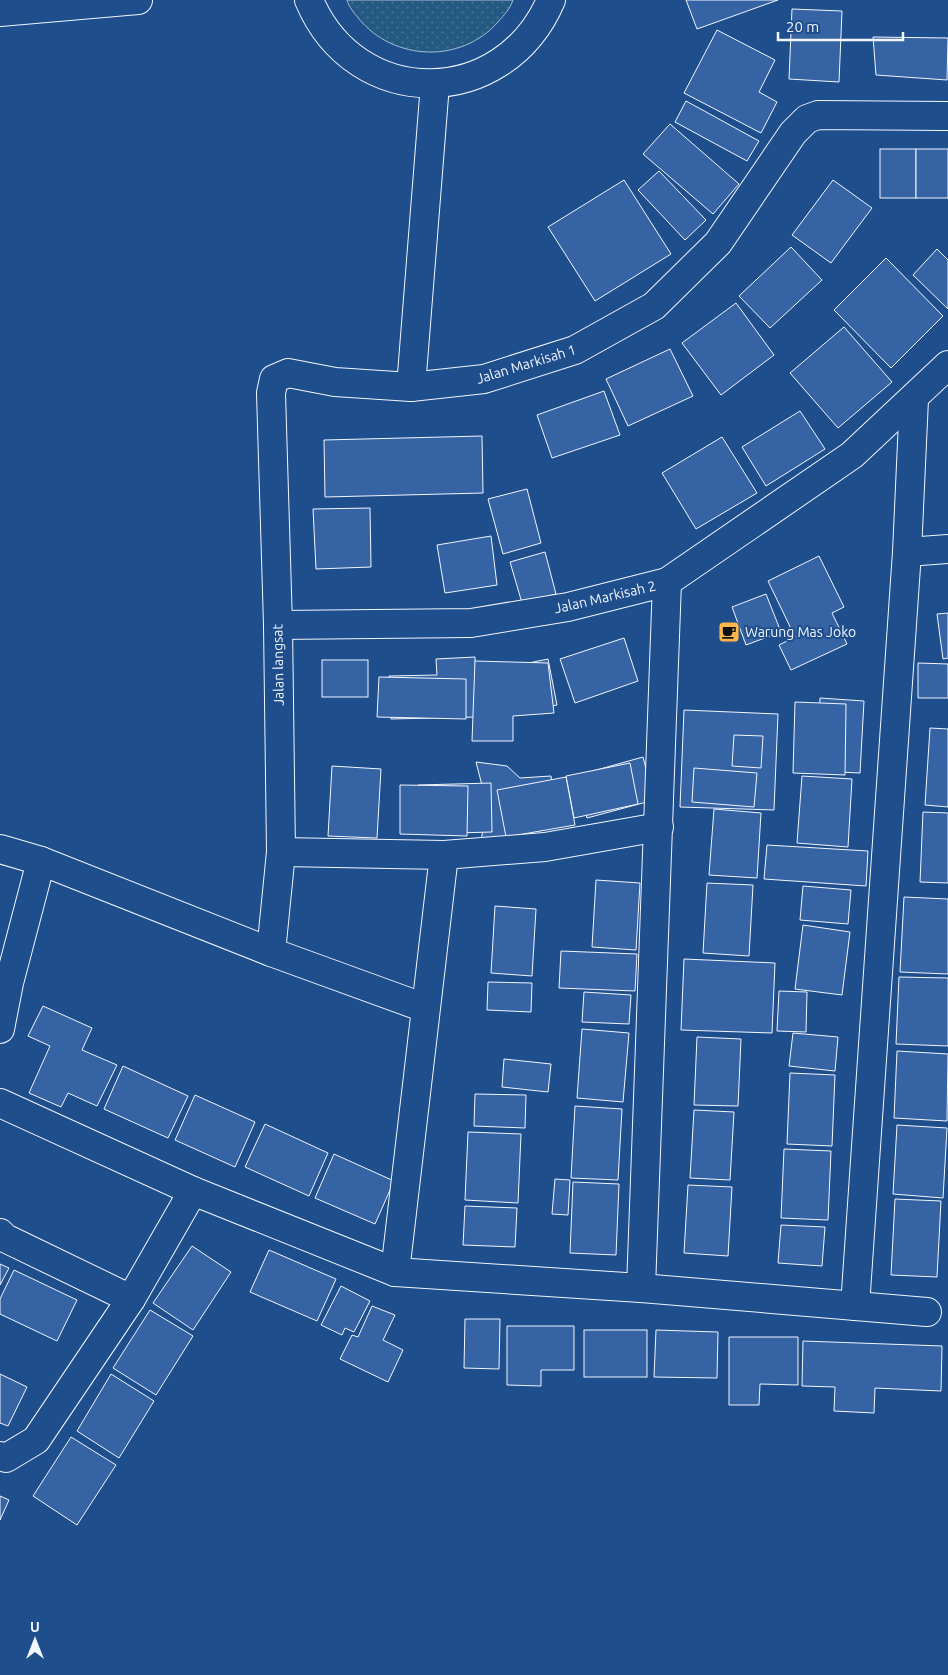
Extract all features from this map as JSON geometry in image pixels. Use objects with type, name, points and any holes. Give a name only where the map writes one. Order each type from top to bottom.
[{"type":"street","points":[[0,12],[138,0]]},
{"type":"street","points":[[309,0],[326,32],[343,50],[364,66],[386,76],[410,82],[435,84],[467,79],[497,66],[522,46],[542,21],[551,0]]},
{"type":"street","points":[[411,387],[435,84]]},
{"type":"street","name":"Jalan Markisah 1","points":[[274,379],[288,373],[335,382],[411,387],[484,379],[575,350],[654,306],[718,243],[799,126],[807,119],[830,114],[948,116]]},
{"type":"street","name":"Jalan Markisah 2","points":[[278,626],[471,623],[568,607],[667,582],[852,456],[948,365]]},
{"type":"street","name":"Jalan langsat","points":[[271,952],[281,852],[278,626],[271,392],[274,379]]},
{"type":"street","points":[[855,1306],[907,552],[914,399]]},
{"type":"street","points":[[907,552],[948,549]]},
{"type":"street","points":[[640,1288],[667,582]]},
{"type":"street","points":[[281,852],[444,855],[545,847],[659,827]]},
{"type":"street","points":[[0,849],[40,861],[271,952],[424,1008]]},
{"type":"street","points":[[395,1272],[424,1008],[444,855]]},
{"type":"street","points":[[0,1029],[9,984],[40,861]]},
{"type":"street","points":[[0,1103],[193,1192],[395,1272],[640,1288],[927,1312]]},
{"type":"street","points":[[0,1456],[6,1458],[36,1440],[131,1299],[193,1192]]},
{"type":"street","points":[[0,1233],[5,1238],[131,1299]]},
{"type":"shaded area","points":[[347,0],[513,0],[509,9],[483,36],[466,45],[447,51],[428,52],[390,43],[374,33],[350,8]]},
{"type":"building","points":[[686,0],[778,0],[697,29]]},
{"type":"building","points":[[792,9],[842,11],[839,82],[789,79]]},
{"type":"building","points":[[717,30],[775,60],[759,92],[777,102],[761,133],[684,93]]},
{"type":"building","points":[[873,37],[948,38],[947,80],[876,75]]},
{"type":"building","points":[[686,101],[759,141],[747,161],[675,122]]},
{"type":"building","points":[[670,124],[739,184],[713,214],[643,154]]},
{"type":"building","points":[[880,149],[916,149],[916,198],[880,198]]},
{"type":"building","points":[[916,149],[948,149],[948,198],[916,198]]},
{"type":"building","points":[[659,171],[706,220],[685,240],[638,190]]},
{"type":"building","points":[[624,180],[671,254],[595,301],[548,227]]},
{"type":"building","points":[[833,180],[872,208],[831,263],[792,235]]},
{"type":"building","points":[[791,247],[822,280],[770,328],[739,296]]},
{"type":"building","points":[[937,249],[948,260],[948,309],[913,275]]},
{"type":"building","points":[[886,258],[943,316],[891,368],[834,310]]},
{"type":"building","points":[[736,303],[774,355],[721,395],[682,343]]},
{"type":"building","points":[[844,327],[892,382],[838,428],[790,373]]},
{"type":"building","points":[[670,349],[693,396],[628,426],[606,379]]},
{"type":"building","points":[[604,391],[620,435],[552,458],[537,415]]},
{"type":"building","points":[[800,411],[825,449],[766,486],[742,447]]},
{"type":"building","points":[[482,436],[483,493],[325,497],[324,440]]},
{"type":"building","points":[[722,437],[757,493],[696,529],[662,473]]},
{"type":"building","points":[[527,489],[541,543],[503,554],[488,499]]},
{"type":"building","points":[[370,508],[371,567],[316,569],[313,509]]},
{"type":"building","points":[[491,536],[497,585],[445,593],[437,545]]},
{"type":"building","points":[[545,552],[556,594],[522,603],[510,562]]},
{"type":"building","points":[[819,556],[844,607],[832,613],[847,644],[791,670],[779,645],[795,637],[768,581]]},
{"type":"building","points":[[766,594],[781,632],[746,645],[732,607]]},
{"type":"building","points":[[948,613],[948,658],[943,659],[937,614]]},
{"type":"building","points":[[624,638],[638,681],[575,703],[560,659]]},
{"type":"building","points":[[475,657],[477,717],[391,719],[389,676],[437,675],[436,659]]},
{"type":"building","points":[[548,659],[557,705],[494,717],[485,672]]},
{"type":"building","points":[[322,660],[368,660],[368,697],[322,697]]},
{"type":"building","points":[[475,661],[548,663],[554,713],[513,716],[513,741],[472,741]]},
{"type":"building","points":[[918,663],[948,664],[948,698],[918,698]]},
{"type":"building","points":[[379,677],[466,679],[466,719],[377,717]]},
{"type":"building","points":[[820,698],[864,701],[860,773],[816,771]]},
{"type":"building","points":[[795,702],[846,704],[845,775],[793,773]]},
{"type":"building","points":[[684,710],[778,714],[774,810],[680,807]]},
{"type":"building","points":[[930,728],[948,729],[948,807],[925,805]]},
{"type":"building","points":[[734,735],[763,736],[761,768],[732,766]]},
{"type":"building","points":[[643,757],[654,800],[587,818],[575,776]]},
{"type":"building","points":[[476,762],[507,766],[520,778],[551,776],[557,823],[480,844],[488,809]]},
{"type":"building","points":[[630,763],[638,804],[574,818],[566,776]]},
{"type":"building","points":[[332,766],[381,769],[377,838],[328,836]]},
{"type":"building","points":[[694,768],[757,773],[754,807],[692,802]]},
{"type":"building","points":[[802,776],[852,779],[848,847],[797,843]]},
{"type":"building","points":[[566,777],[575,825],[506,837],[497,790]]},
{"type":"building","points":[[491,783],[492,832],[419,834],[418,785]]},
{"type":"building","points":[[400,785],[468,786],[467,836],[400,834]]},
{"type":"building","points":[[714,809],[761,813],[757,878],[709,875]]},
{"type":"building","points":[[923,812],[948,813],[948,883],[920,882]]},
{"type":"building","points":[[767,845],[868,851],[866,886],[764,879]]},
{"type":"building","points":[[596,880],[640,883],[636,950],[592,947]]},
{"type":"building","points":[[707,883],[753,885],[749,956],[703,953]]},
{"type":"building","points":[[803,886],[851,890],[848,924],[800,920]]},
{"type":"building","points":[[904,897],[948,899],[948,974],[900,972]]},
{"type":"building","points":[[495,906],[536,909],[532,976],[491,973]]},
{"type":"building","points":[[803,925],[850,932],[842,995],[795,989]]},
{"type":"building","points":[[561,951],[637,954],[635,991],[559,988]]},
{"type":"building","points":[[684,959],[775,963],[772,1033],[681,1030]]},
{"type":"building","points":[[899,977],[948,978],[948,1046],[896,1044]]},
{"type":"building","points":[[488,982],[532,983],[531,1012],[487,1010]]},
{"type":"building","points":[[779,991],[807,992],[806,1032],[777,1031]]},
{"type":"building","points":[[584,992],[631,995],[629,1024],[582,1022]]},
{"type":"building","points":[[43,1006],[92,1028],[82,1050],[117,1065],[97,1106],[68,1093],[61,1107],[29,1093],[50,1046],[28,1036]]},
{"type":"building","points":[[582,1029],[629,1033],[623,1102],[577,1098]]},
{"type":"building","points":[[793,1033],[838,1037],[835,1071],[789,1066]]},
{"type":"building","points":[[697,1037],[741,1039],[738,1106],[694,1105]]},
{"type":"building","points":[[897,1051],[948,1054],[947,1121],[894,1118]]},
{"type":"building","points":[[504,1059],[551,1064],[548,1092],[502,1087]]},
{"type":"building","points":[[123,1066],[188,1096],[168,1138],[104,1109]]},
{"type":"building","points":[[790,1073],[835,1075],[832,1146],[787,1144]]},
{"type":"building","points":[[475,1094],[526,1095],[525,1128],[474,1126]]},
{"type":"building","points":[[195,1095],[255,1122],[235,1167],[175,1140]]},
{"type":"building","points":[[575,1106],[622,1109],[618,1180],[571,1178]]},
{"type":"building","points":[[694,1110],[734,1112],[730,1180],[690,1178]]},
{"type":"building","points":[[265,1124],[328,1153],[309,1196],[245,1167]]},
{"type":"building","points":[[897,1125],[947,1128],[943,1198],[893,1194]]},
{"type":"building","points":[[468,1132],[521,1134],[518,1203],[465,1200]]},
{"type":"building","points":[[784,1149],[831,1151],[828,1220],[781,1218]]},
{"type":"building","points":[[334,1154],[394,1181],[375,1224],[315,1198]]},
{"type":"building","points":[[555,1179],[570,1180],[568,1215],[552,1214]]},
{"type":"building","points":[[573,1182],[619,1184],[616,1255],[570,1253]]},
{"type":"building","points":[[688,1185],[732,1187],[728,1256],[684,1253]]},
{"type":"building","points":[[895,1199],[941,1201],[937,1277],[891,1275]]},
{"type":"building","points":[[465,1206],[517,1208],[515,1247],[463,1245]]},
{"type":"building","points":[[781,1225],[825,1227],[822,1266],[778,1263]]},
{"type":"building","points":[[192,1246],[231,1272],[193,1330],[153,1303]]},
{"type":"building","points":[[269,1250],[336,1279],[317,1321],[250,1292]]},
{"type":"building","points":[[0,1264],[9,1268],[0,1285]]},
{"type":"building","points":[[14,1270],[77,1300],[57,1341],[0,1314],[0,1299]]},
{"type":"building","points":[[341,1286],[370,1301],[354,1332],[345,1328],[342,1335],[321,1325]]},
{"type":"building","points":[[372,1306],[395,1315],[383,1340],[403,1350],[388,1382],[340,1359],[352,1335],[358,1337]]},
{"type":"building","points":[[150,1310],[193,1336],[156,1395],[113,1368]]},
{"type":"building","points":[[465,1319],[500,1319],[499,1369],[464,1368]]},
{"type":"building","points":[[507,1326],[574,1326],[574,1370],[541,1370],[541,1386],[507,1385]]},
{"type":"building","points":[[584,1330],[647,1330],[647,1377],[584,1377]]},
{"type":"building","points":[[656,1330],[718,1332],[717,1378],[654,1377]]},
{"type":"building","points":[[729,1337],[798,1337],[798,1385],[760,1384],[759,1405],[729,1405]]},
{"type":"building","points":[[803,1341],[942,1346],[941,1391],[875,1388],[874,1413],[834,1411],[835,1387],[802,1386]]},
{"type":"building","points":[[0,1374],[27,1387],[8,1426],[0,1423]]},
{"type":"building","points":[[111,1374],[154,1401],[119,1458],[77,1431]]},
{"type":"building","points":[[71,1437],[116,1465],[77,1525],[33,1496]]},
{"type":"building","points":[[0,1496],[9,1500],[0,1520]]},
{"type":"place","name":"Warung Mas Joko","points":[[729,632]]}]
